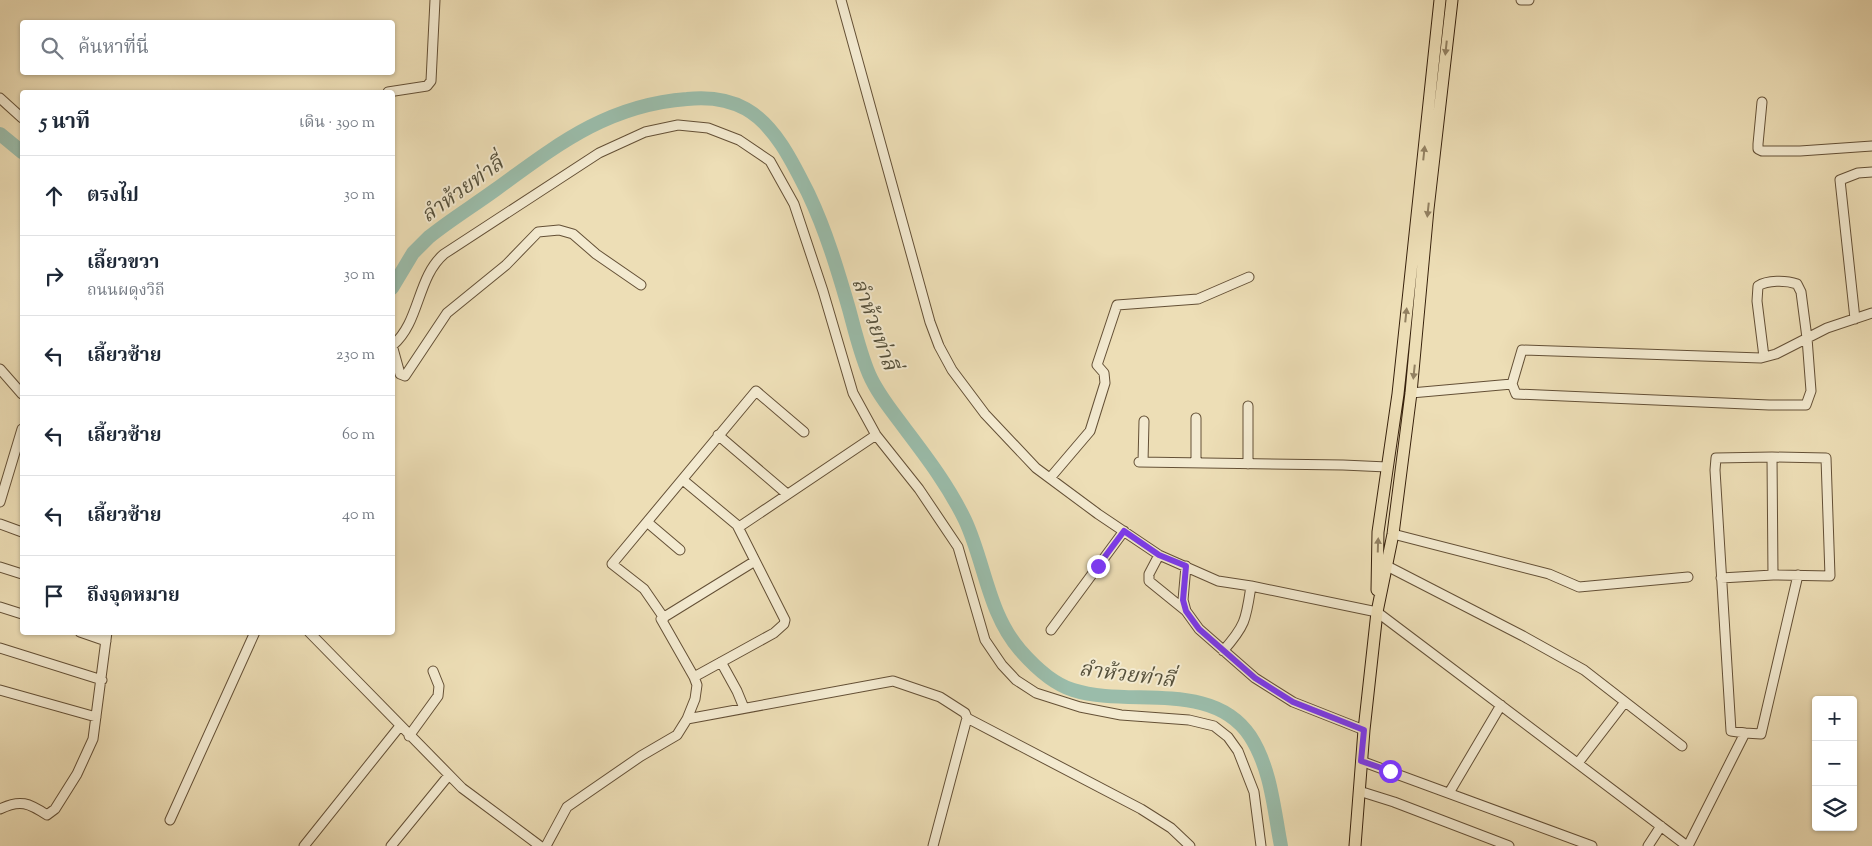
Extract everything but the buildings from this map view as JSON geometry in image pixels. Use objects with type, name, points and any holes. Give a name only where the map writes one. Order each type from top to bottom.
[{"type":"main road","points":[[1355,846],[1361,761],[1377,612],[1378,532],[1398,394],[1440,0]]},
{"type":"main road","points":[[1377,612],[1393,534],[1411,393],[1428,209],[1452,0]]},
{"type":"street","points":[[395,91],[427,86],[431,81],[435,0]]},
{"type":"street","points":[[841,0],[927,313],[940,346],[963,386],[985,414],[1036,468],[1159,555],[1218,581],[1377,612],[1687,846],[1746,733]]},
{"type":"street","points":[[1521,0],[1530,0]]},
{"type":"street","points":[[0,98],[20,116]]},
{"type":"street","points":[[1762,102],[1758,144],[1758,149],[1762,151],[1800,151],[1872,146]]},
{"type":"street","points":[[395,343],[409,324],[435,262],[444,254],[599,153],[645,132],[678,125],[708,128],[739,140],[770,161],[794,204],[823,291],[853,393],[876,435],[919,488],[958,547],[986,640],[1002,665],[1016,680],[1036,693],[1080,707],[1121,715],[1189,720],[1214,726],[1228,737],[1238,751],[1254,792],[1261,846]]},
{"type":"street","points":[[1855,319],[1840,180],[1858,173],[1872,172]]},
{"type":"street","points":[[395,353],[400,374],[405,376],[447,313],[506,265],[533,236],[542,231],[559,230],[573,234],[596,254],[641,285]]},
{"type":"street","points":[[1050,478],[1090,431],[1105,383],[1104,373],[1097,365],[1117,305],[1198,299],[1249,277]]},
{"type":"street","points":[[1764,357],[1757,289],[1761,284],[1788,282],[1797,284],[1801,292],[1807,338],[1810,391],[1806,405],[1769,406],[1516,394],[1512,384],[1522,350],[1761,358],[1776,354],[1807,338],[1827,328],[1872,313]]},
{"type":"street","points":[[0,369],[20,392]]},
{"type":"street","points":[[1411,393],[1512,384]]},
{"type":"street","points":[[664,618],[644,589],[612,564],[756,391],[804,432]]},
{"type":"street","points":[[1248,406],[1248,464]]},
{"type":"street","points":[[1196,418],[1196,463]]},
{"type":"street","points":[[1144,421],[1141,462],[1387,467]]},
{"type":"street","points":[[718,435],[787,494]]},
{"type":"street","points":[[739,527],[876,435]]},
{"type":"street","points":[[0,502],[20,436]]},
{"type":"street","points":[[1772,456],[1773,575]]},
{"type":"street","points":[[1721,578],[1773,575],[1830,576],[1826,458],[1772,456],[1716,458],[1715,470],[1721,578],[1731,731],[1761,734],[1798,576]]},
{"type":"street","points":[[683,480],[739,527],[785,620],[784,624],[774,633],[694,677]]},
{"type":"street","points":[[647,522],[680,550]]},
{"type":"street","points":[[0,524],[20,531]]},
{"type":"street","points":[[1051,630],[1124,531]]},
{"type":"street","points":[[1393,534],[1549,574],[1579,587],[1688,577]]},
{"type":"street","points":[[1159,555],[1149,574],[1149,581],[1186,611],[1199,629],[1223,651],[1255,678],[1293,702],[1364,730]]},
{"type":"street","points":[[546,846],[567,807],[641,756],[677,736],[687,720],[695,699],[697,685],[661,619],[755,561]]},
{"type":"street","points":[[1186,566],[1183,600],[1186,611]]},
{"type":"street","points":[[1387,566],[1506,627],[1584,670],[1682,746]]},
{"type":"street","points":[[0,567],[20,573]]},
{"type":"street","points":[[1223,651],[1243,626],[1251,586]]},
{"type":"street","points":[[0,607],[20,613]]},
{"type":"street","points":[[170,820],[253,635]]},
{"type":"street","points":[[312,635],[462,788],[540,846]]},
{"type":"street","points":[[0,809],[12,803],[30,804],[47,814],[55,809],[77,774],[92,739],[107,637]]},
{"type":"street","points":[[0,648],[102,680]]},
{"type":"street","points":[[721,662],[744,708]]},
{"type":"street","points":[[409,736],[438,696],[439,686],[433,671]]},
{"type":"street","points":[[687,720],[893,681],[940,697],[965,713],[967,718],[1141,809],[1171,828],[1190,846]]},
{"type":"street","points":[[0,690],[96,717]]},
{"type":"street","points":[[1578,763],[1625,702]]},
{"type":"street","points":[[1449,793],[1502,705]]},
{"type":"street","points":[[933,846],[967,718]]},
{"type":"street","points":[[304,846],[400,726]]},
{"type":"street","points":[[1361,761],[1592,846]]},
{"type":"street","points":[[391,846],[449,775]]},
{"type":"street","points":[[1359,791],[1402,805],[1509,846]]},
{"type":"street","points":[[1648,846],[1661,826]]},
{"type":"waterway","name":"ลำห้วยท่าลี่","points":[[395,283],[413,253],[429,237],[540,158],[584,130],[632,109],[687,99],[717,100],[732,103],[746,109],[757,116],[775,136],[803,183],[831,251],[860,350],[869,374],[881,396],[938,474],[959,508],[972,536],[994,604],[1009,636],[1025,656],[1044,674],[1073,690],[1095,695],[1168,698],[1192,701],[1214,707],[1234,718],[1250,736],[1263,762],[1271,790],[1281,846]]},
{"type":"waterway","name":"ลำห้วยท่าลี่","points":[[0,134],[20,150]]},
{"type":"route","points":[[1098,566],[1124,531],[1159,555],[1186,566],[1183,600],[1186,611],[1199,629],[1255,678],[1293,702],[1364,730],[1361,761],[1390,771]]}]
